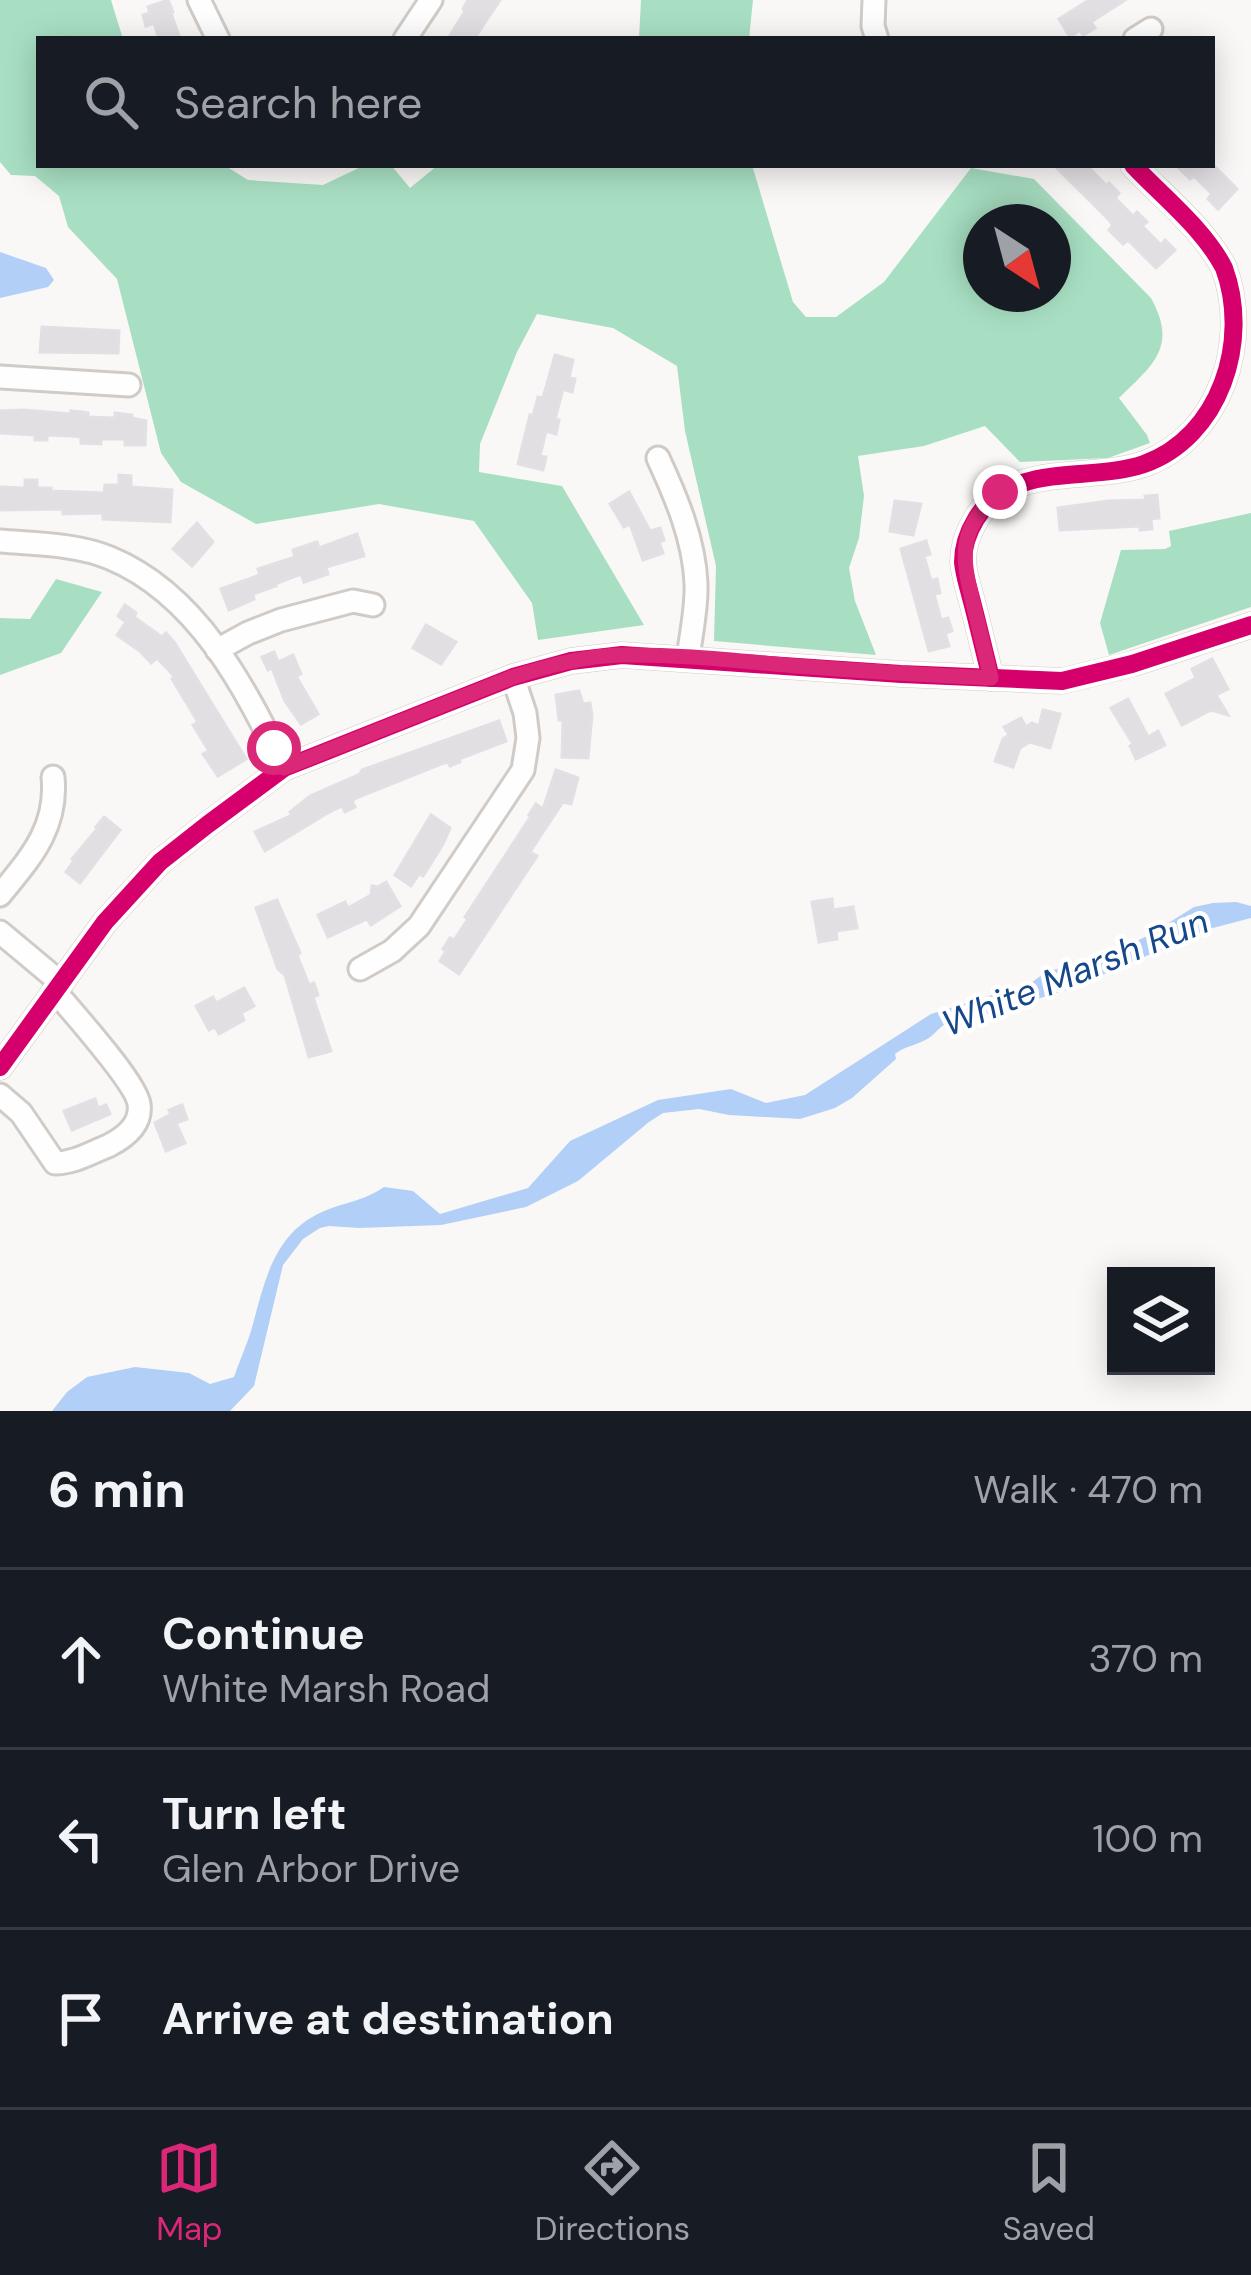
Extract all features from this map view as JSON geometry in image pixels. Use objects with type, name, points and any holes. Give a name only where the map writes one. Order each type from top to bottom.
[{"type":"street","points":[[199,0],[217,36]]},
{"type":"street","points":[[407,36],[431,0]]},
{"type":"street","points":[[874,0],[876,36]]},
{"type":"street","points":[[991,678],[963,565],[966,541],[986,504],[1000,492],[1044,477],[1119,471],[1160,457],[1185,442],[1203,423],[1243,361],[1237,308],[1223,266],[1203,238],[1136,168]]},
{"type":"street","points":[[0,376],[129,385]]},
{"type":"street","points":[[658,458],[691,546],[696,585],[688,658]]},
{"type":"street","points":[[0,541],[108,556],[164,590],[210,638],[284,768]]},
{"type":"street","points":[[218,650],[281,620],[353,601],[373,605]]},
{"type":"street","points":[[0,1066],[105,922],[160,862],[284,768],[513,677],[622,655],[1062,681],[1251,625]]},
{"type":"street","points":[[360,969],[392,951],[419,926],[523,770],[528,738],[513,677]]},
{"type":"street","points":[[0,895],[38,848],[55,797],[53,777]]},
{"type":"street","points":[[0,932],[58,987],[139,1102],[131,1132],[123,1139],[67,1163],[55,1163],[21,1113],[0,1095]]},
{"type":"green space","points":[[0,0],[111,0],[122,36],[36,36],[36,168],[229,168],[248,180],[323,185],[359,168],[393,168],[410,188],[434,168],[753,168],[793,302],[806,317],[836,317],[884,282],[971,168],[1034,179],[1059,204],[963,204],[963,312],[1071,312],[1071,217],[1151,298],[1159,315],[1162,342],[1158,354],[1119,398],[1150,443],[1108,458],[1020,462],[985,426],[924,446],[858,456],[864,496],[859,538],[849,568],[855,601],[876,655],[714,641],[716,566],[685,431],[677,366],[613,328],[537,314],[480,444],[479,472],[562,486],[644,625],[538,640],[532,603],[474,521],[379,504],[256,524],[181,482],[161,453],[117,279],[68,227],[59,196],[35,176],[11,175],[0,162]]},
{"type":"green space","points":[[641,0],[753,0],[749,36],[639,36]]},
{"type":"green space","points":[[1251,513],[1251,607],[1109,655],[1100,623],[1121,550],[1165,549],[1171,546],[1169,531]]},
{"type":"green space","points":[[56,579],[102,592],[61,653],[0,675],[0,618],[30,619]]},
{"type":"water","points":[[0,252],[46,268],[54,280],[48,287],[0,298]]},
{"type":"water","name":"White Marsh Run","points":[[1236,902],[1251,906],[1251,918],[1209,929],[1067,990],[950,1029],[951,1021],[895,1054],[896,1059],[835,1108],[800,1119],[699,1109],[663,1113],[578,1181],[526,1207],[441,1225],[320,1228],[303,1239],[283,1265],[254,1386],[230,1411],[52,1411],[87,1377],[135,1367],[189,1373],[210,1384],[234,1377],[281,1247],[322,1212],[384,1187],[413,1191],[440,1214],[528,1188],[570,1141],[658,1100],[731,1089],[766,1103],[805,1095],[931,1014],[1031,983],[1047,971],[1093,963],[1194,907]]},
{"type":"building","points":[[168,0],[179,36],[158,36],[154,23],[146,26],[143,15],[150,13],[148,7]]},
{"type":"building","points":[[468,0],[500,0],[476,36],[450,36]]},
{"type":"building","points":[[1089,0],[1125,0],[1091,22],[1095,28],[1083,35],[1080,30],[1069,36],[1059,19]]},
{"type":"building","points":[[1215,167],[1237,189],[1218,209],[1208,199],[1212,194],[1194,176],[1190,179],[1179,168]]},
{"type":"building","points":[[1057,168],[1089,168],[1119,193],[1115,198],[1133,216],[1137,212],[1147,222],[1142,226],[1161,245],[1165,240],[1175,250],[1156,268],[1128,240],[1123,244],[1109,230],[1113,225]]},
{"type":"building","points":[[42,327],[119,331],[118,353],[40,352]]},
{"type":"building","points":[[555,355],[573,360],[569,378],[575,379],[572,392],[563,389],[556,434],[546,431],[540,456],[546,457],[543,470],[518,464],[530,415],[538,397],[543,398]]},
{"type":"building","points":[[0,411],[83,412],[88,417],[132,415],[146,421],[145,445],[125,445],[125,439],[101,439],[101,444],[81,443],[81,437],[72,436],[47,435],[47,440],[35,440],[35,435],[0,433]]},
{"type":"building","points":[[119,475],[131,476],[131,487],[172,490],[170,522],[103,519],[103,513],[63,514],[63,509],[0,510],[0,487],[25,488],[25,480],[37,480],[37,488],[51,491],[104,493],[105,485],[119,485]]},
{"type":"building","points":[[629,492],[650,531],[660,528],[663,553],[643,560],[630,524],[624,527],[610,504]]},
{"type":"building","points":[[1157,495],[1159,518],[1151,519],[1152,529],[1060,530],[1058,508]]},
{"type":"building","points":[[895,501],[921,504],[913,535],[890,531]]},
{"type":"building","points":[[197,523],[213,542],[192,566],[173,549]]},
{"type":"building","points":[[357,534],[364,556],[326,567],[328,574],[304,582],[301,574],[275,584],[229,610],[221,589],[260,575],[258,569],[295,557],[293,550],[317,542],[319,548]]},
{"type":"building","points":[[926,541],[930,554],[924,556],[931,581],[937,579],[940,593],[934,594],[941,620],[948,618],[952,631],[945,633],[949,646],[929,651],[901,549]]},
{"type":"building","points":[[125,605],[136,613],[134,617],[174,642],[246,759],[218,776],[203,754],[209,751],[193,725],[198,722],[175,677],[157,658],[151,663],[117,635],[126,622],[118,616]]},
{"type":"building","points":[[426,625],[456,642],[441,664],[413,648]]},
{"type":"building","points":[[274,652],[278,662],[293,655],[301,674],[296,676],[318,714],[301,724],[262,657]]},
{"type":"building","points":[[1212,659],[1228,689],[1216,695],[1228,715],[1211,710],[1182,725],[1166,694],[1196,678],[1192,669]]},
{"type":"building","points":[[579,691],[583,704],[590,703],[592,715],[588,758],[562,757],[563,720],[559,720],[556,695]]},
{"type":"building","points":[[1128,699],[1148,737],[1158,731],[1165,745],[1136,759],[1133,744],[1111,708]]},
{"type":"building","points":[[1043,710],[1060,714],[1050,748],[1030,742],[1020,748],[1013,767],[995,761],[1009,735],[1004,727],[1021,718],[1026,727],[1039,726]]},
{"type":"building","points":[[499,721],[506,741],[356,798],[352,801],[355,807],[345,812],[342,806],[265,851],[255,832],[292,815],[310,796],[362,770]]},
{"type":"building","points":[[556,770],[578,778],[571,804],[563,802],[530,852],[537,856],[459,974],[440,961],[443,949],[468,919],[465,917],[536,804],[543,809]]},
{"type":"building","points":[[431,815],[450,828],[423,876],[419,874],[411,886],[395,875]]},
{"type":"building","points":[[104,817],[120,830],[80,883],[66,872]]},
{"type":"building","points":[[386,882],[400,906],[371,925],[367,919],[328,937],[318,915],[345,902],[348,908],[371,895],[372,886]]},
{"type":"building","points":[[832,899],[833,910],[853,907],[857,928],[836,931],[837,939],[819,942],[812,902]]},
{"type":"building","points":[[277,900],[309,985],[314,983],[318,995],[313,997],[331,1051],[309,1057],[285,975],[278,969],[256,908]]},
{"type":"building","points":[[244,988],[254,1006],[241,1013],[244,1020],[219,1034],[215,1027],[209,1030],[196,1006],[213,997],[216,1003]]},
{"type":"building","points":[[95,1099],[98,1108],[106,1105],[110,1114],[72,1130],[64,1111]]},
{"type":"building","points":[[182,1105],[187,1119],[176,1123],[185,1143],[166,1151],[155,1123]]},
{"type":"cycle path","points":[[991,678],[963,562],[966,539],[976,519],[1009,488],[1052,476],[1144,464],[1170,451],[1210,409],[1231,355],[1234,326],[1224,268],[1194,227],[1136,168]]},
{"type":"cycle path","points":[[0,1067],[105,922],[160,862],[207,825],[284,768],[513,677],[571,661],[622,655],[1062,681],[1251,625]]},
{"type":"route","points":[[274,748],[284,768],[513,677],[622,655],[991,678],[963,565],[974,522],[1000,492]]}]
